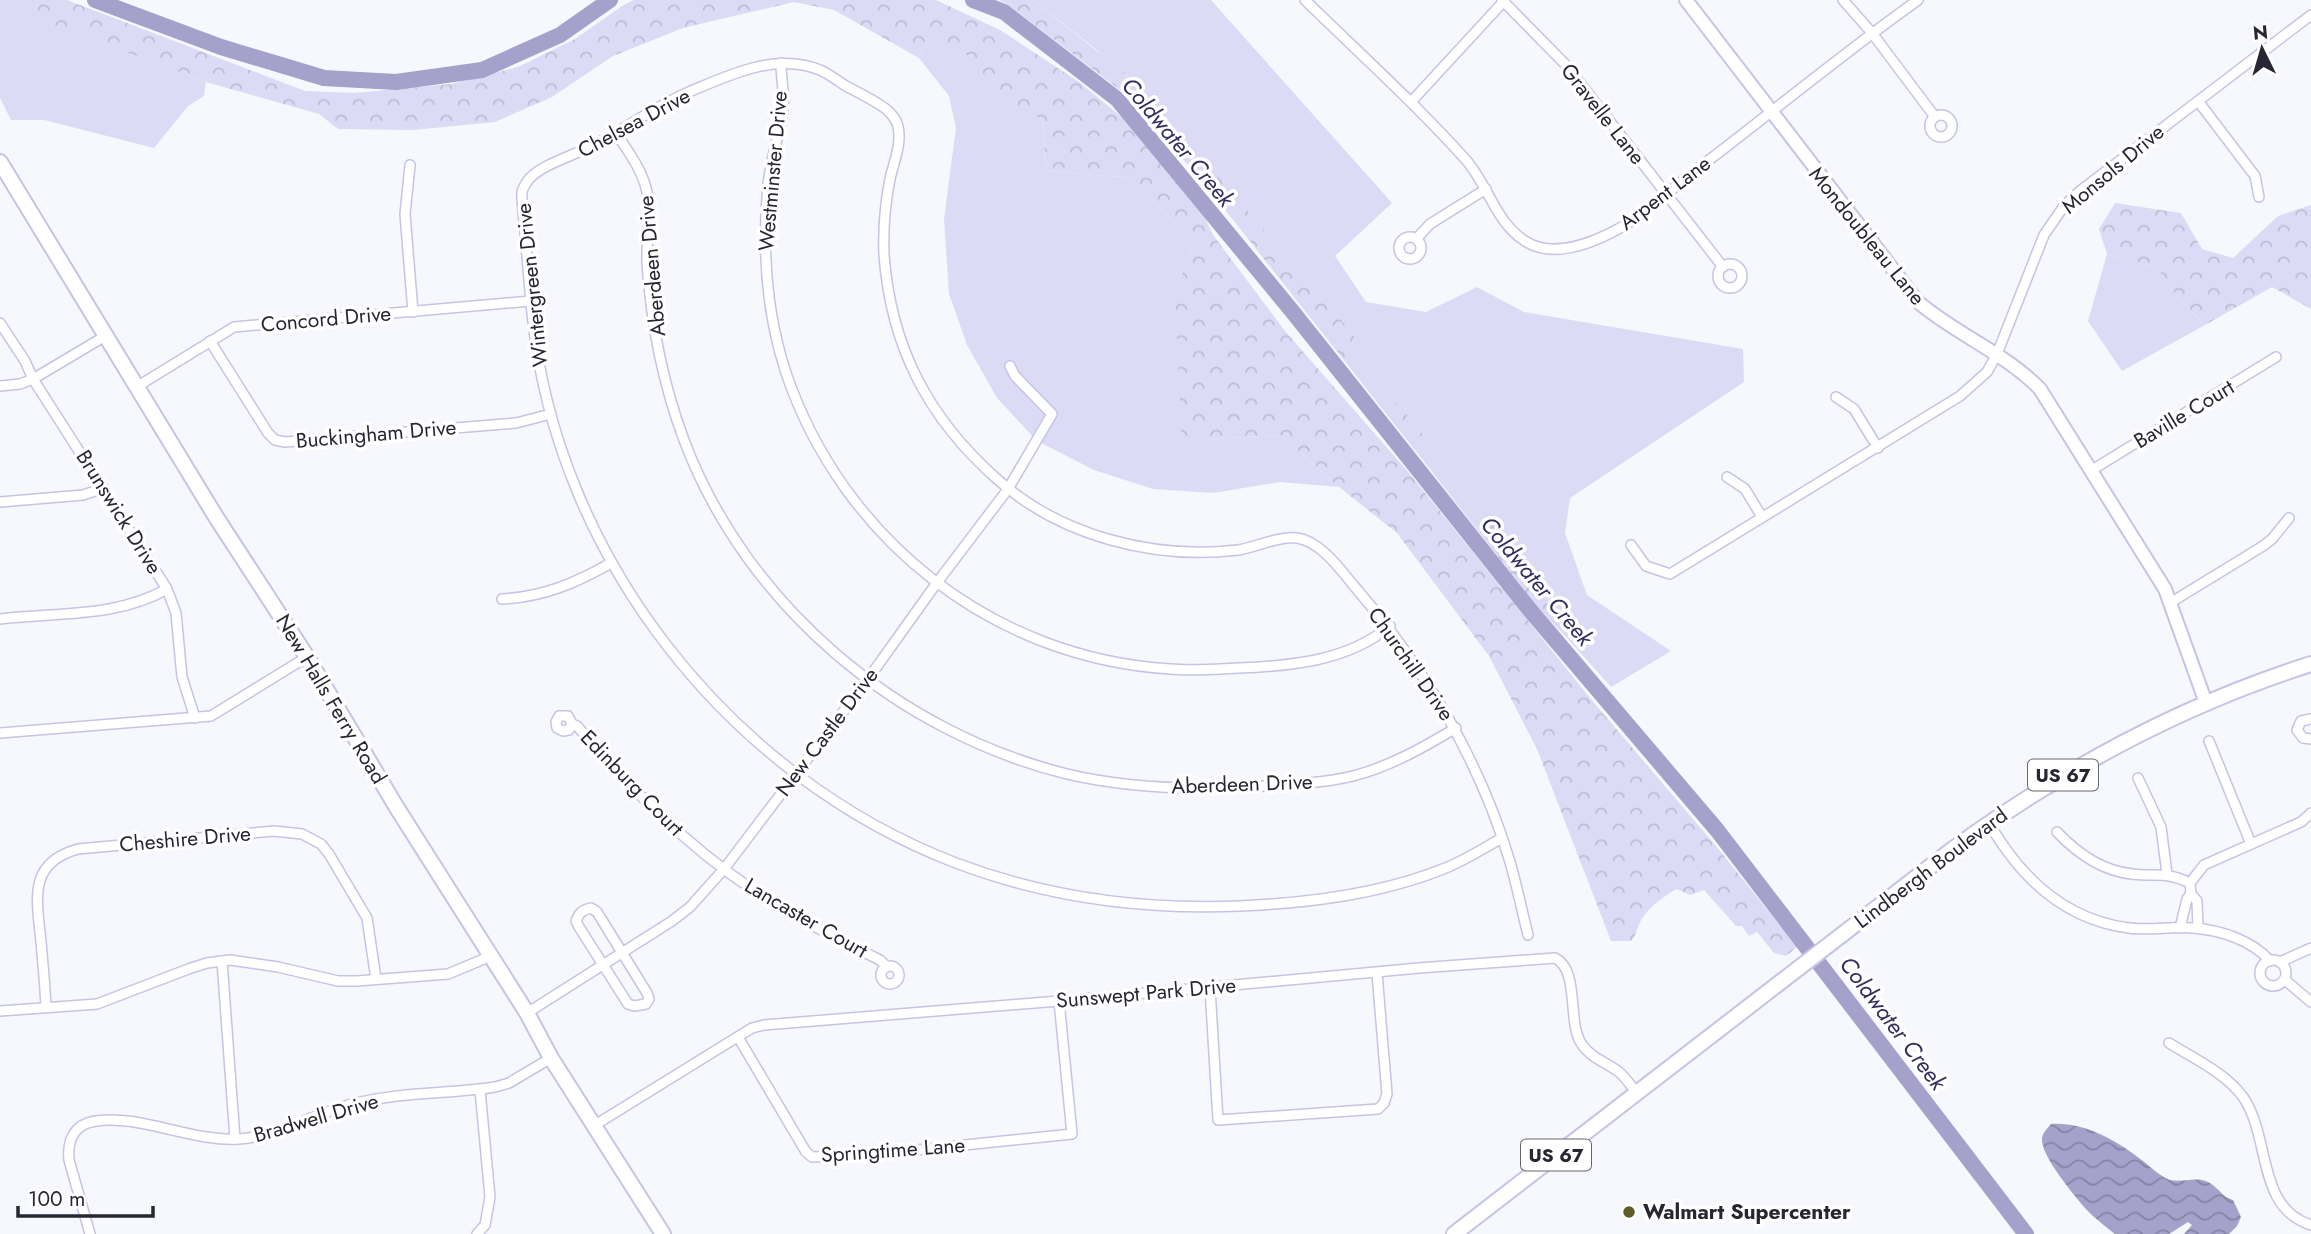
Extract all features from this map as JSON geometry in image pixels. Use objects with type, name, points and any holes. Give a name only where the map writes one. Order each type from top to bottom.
[{"type":"main road","name":"New Halls Ferry Road","points":[[0,162],[216,517],[307,657],[397,808],[527,1013],[551,1058],[663,1234]]},
{"type":"main road","name":"Lindbergh Boulevard","points":[[1454,1234],[1989,823],[2087,761],[2206,703],[2311,664]]},
{"type":"street","name":"Arpent Lane","points":[[1305,0],[1411,102],[1467,161],[1514,233],[1538,248],[1556,249],[1584,244],[1622,227],[1918,0]]},
{"type":"street","name":"Mondoubleau Lane","points":[[1686,0],[1918,302],[1935,317],[2021,371],[2040,389],[2165,589],[2206,703]]},
{"type":"street","points":[[1843,0],[1872,33],[1935,117]]},
{"type":"street","points":[[1411,102],[1504,1]]},
{"type":"street","name":"Gravelle Lane","points":[[1504,1],[1566,65],[1723,267]]},
{"type":"street","name":"Monsols Drive","points":[[1631,545],[1646,566],[1670,574],[1960,396],[1987,372],[1997,354],[2044,235],[2064,206],[2311,15]]},
{"type":"street","name":"Chelsea Drive","points":[[525,183],[534,173],[583,151],[656,107],[738,73],[781,63],[820,71],[892,113],[896,122]]},
{"type":"street","name":"Westminster Drive","points":[[781,63],[783,109],[771,166],[766,223],[765,261],[773,322],[786,372],[811,433],[848,494],[904,556],[936,584],[992,618],[1060,648],[1115,662],[1168,669],[1256,667],[1309,661],[1361,646],[1390,626]]},
{"type":"street","points":[[2198,101],[2255,176],[2259,197]]},
{"type":"street","name":"Churchill Drive","points":[[896,122],[900,142],[884,215],[887,283],[902,347],[920,386],[950,432],[1008,489],[1057,518],[1091,533],[1133,546],[1198,552],[1243,549],[1287,537],[1310,542],[1339,568],[1390,626],[1455,728],[1483,786],[1509,856],[1528,935]]},
{"type":"street","name":"Aberdeen Drive","points":[[616,133],[648,190],[648,262],[654,326],[684,440],[739,545],[769,586],[807,627],[868,679],[925,717],[999,752],[1067,774],[1150,786],[1206,789],[1355,776],[1389,763],[1455,728]]},
{"type":"street","points":[[410,165],[405,214],[413,312]]},
{"type":"street","name":"Wintergreen Drive","points":[[525,183],[522,198],[531,301],[537,348],[551,414],[576,489],[611,564],[660,636],[701,687],[745,731],[796,774],[850,811],[937,856],[1014,882],[1111,903],[1214,907],[1279,904],[1343,896],[1367,892],[1448,867],[1502,838]]},
{"type":"street","points":[[1417,238],[1430,223],[1486,189]]},
{"type":"street","name":"Concord Drive","points":[[138,386],[234,327],[531,301]]},
{"type":"street","name":"Brunswick Drive","points":[[0,323],[167,589],[176,613],[182,677],[195,718]]},
{"type":"street","points":[[0,386],[20,384],[33,379],[107,335]]},
{"type":"street","name":"Buckingham Drive","points":[[210,341],[275,440],[285,442],[516,423],[551,414]]},
{"type":"street","name":"Baville Court","points":[[2092,470],[2276,357]]},
{"type":"street","name":"New Castle Drive","points":[[527,1013],[681,914],[724,869],[868,679],[1008,489],[1052,415],[1015,376],[1010,366]]},
{"type":"street","points":[[1836,397],[1854,409],[1878,448]]},
{"type":"street","points":[[1727,477],[1745,489],[1762,517]]},
{"type":"street","points":[[0,502],[75,496],[104,488]]},
{"type":"street","points":[[2170,603],[2263,546],[2289,518]]},
{"type":"street","points":[[502,599],[520,598],[558,589],[611,564]]},
{"type":"street","points":[[0,619],[106,610],[153,597],[167,589]]},
{"type":"street","points":[[0,733],[211,716],[307,657]]},
{"type":"street","points":[[2311,719],[2301,721],[2297,730],[2303,738],[2311,739]]},
{"type":"street","name":"Edinburg Court","points":[[572,724],[577,726],[654,811],[724,869]]},
{"type":"street","points":[[2209,741],[2251,844]]},
{"type":"street","points":[[2138,779],[2161,827],[2167,874]]},
{"type":"street","points":[[2199,928],[2197,901],[2191,894],[2190,883],[2204,865],[2309,818]]},
{"type":"street","points":[[1989,823],[2030,880],[2062,905],[2104,924],[2130,929],[2199,928],[2236,937],[2261,950],[2286,970],[2285,980]]},
{"type":"street","name":"Cheshire Drive","points":[[46,1007],[37,890],[45,869],[52,861],[64,853],[78,849],[261,832],[287,831],[302,834],[321,844],[329,854],[367,918],[376,979]]},
{"type":"street","points":[[2057,832],[2091,861],[2111,869],[2130,874],[2167,874],[2190,883]]},
{"type":"street","name":"Lancaster Court","points":[[724,869],[771,902],[880,960],[887,967]]},
{"type":"street","points":[[2180,928],[2187,899],[2191,894]]},
{"type":"street","points":[[590,908],[597,912],[624,952],[647,993],[649,999],[646,1004],[628,1004],[576,921],[583,910],[590,908]]},
{"type":"street","points":[[2285,980],[2276,986],[2266,985],[2260,971],[2266,963],[2311,948]]},
{"type":"street","points":[[0,1011],[97,1004],[191,968],[222,961],[244,961],[338,981],[448,974],[491,956]]},
{"type":"street","name":"Sunswept Park Drive","points":[[595,1125],[752,1028],[777,1023],[1555,958],[1562,961],[1566,969],[1573,999],[1574,1029],[1581,1045],[1593,1057],[1621,1074],[1637,1093]]},
{"type":"street","points":[[222,961],[235,1139]]},
{"type":"street","points":[[1210,988],[1218,1120],[1378,1109],[1387,1094],[1377,973]]},
{"type":"street","points":[[2285,980],[2311,1002]]},
{"type":"street","name":"Springtime Lane","points":[[738,1037],[806,1152],[812,1157],[877,1154],[1072,1135],[1059,1001]]},
{"type":"street","points":[[2169,1043],[2235,1086],[2249,1106],[2260,1135],[2271,1183],[2278,1200],[2287,1213],[2311,1225]]},
{"type":"street","name":"Bradwell Drive","points":[[90,1234],[69,1160],[69,1139],[76,1129],[95,1121],[116,1121],[214,1139],[267,1135],[373,1099],[480,1090],[509,1083],[551,1058]]},
{"type":"street","points":[[477,1234],[485,1225],[490,1197],[480,1090]]},
{"type":"green space","points":[[0,0],[38,0],[33,17],[206,82],[204,96],[188,106],[154,148],[44,120],[11,120],[0,98]]},
{"type":"green space","points":[[38,0],[67,0],[305,91],[354,93],[451,84],[518,67],[575,39],[634,0],[936,0],[1000,30],[1079,82],[1124,119],[1201,209],[1213,235],[1285,331],[1410,474],[1590,698],[1721,852],[1797,947],[1786,956],[1774,953],[1757,932],[1749,936],[1742,926],[1736,926],[1704,890],[1690,895],[1677,889],[1648,911],[1631,941],[1611,941],[1537,749],[1489,656],[1397,533],[1339,487],[1281,435],[1208,439],[1181,435],[1175,286],[1192,256],[1178,226],[1132,178],[1047,171],[1042,118],[1003,113],[973,57],[926,42],[919,58],[834,10],[794,2],[683,28],[613,56],[552,97],[495,122],[413,130],[338,129],[319,114],[206,82],[32,17]]},
{"type":"green space","points":[[999,0],[1033,0],[1141,86],[1351,332],[1361,348],[1351,369],[1199,177],[1124,93]]},
{"type":"green space","points":[[1033,0],[1211,0],[1392,203],[1335,256],[1366,302],[1426,312],[1477,287],[1524,312],[1743,349],[1744,382],[1570,498],[1565,533],[1587,595],[1671,651],[1611,687],[1568,639],[1573,613],[1497,524],[1475,527],[1415,450],[1423,435],[1398,404],[1383,410],[1351,369],[1361,348],[1097,50]]},
{"type":"green space","points":[[926,42],[974,57],[1003,112],[1042,118],[1047,171],[1132,178],[1178,226],[1192,256],[1175,287],[1208,439],[1281,435],[1339,487],[1280,482],[1213,493],[1153,489],[1094,470],[1037,441],[997,398],[967,345],[949,294],[944,219],[956,128],[949,96],[919,58]]},
{"type":"green space","points":[[2115,203],[2181,213],[2202,249],[2233,258],[2278,216],[2311,205],[2311,309],[2272,287],[2205,325],[2179,299],[2157,268],[2107,254],[2099,229]]},
{"type":"green space","points":[[2107,254],[2157,268],[2179,299],[2205,325],[2122,371],[2088,321]]},
{"type":"green space","points":[[1398,403],[1424,436],[1415,450],[1383,410]]},
{"type":"green space","points":[[1497,524],[1573,613],[1568,639],[1537,607],[1475,527]]},
{"type":"water","points":[[2051,1124],[2075,1126],[2098,1133],[2119,1144],[2170,1180],[2208,1182],[2233,1200],[2241,1217],[2237,1226],[2229,1234],[2184,1234],[2192,1225],[2188,1222],[2169,1234],[2115,1234],[2085,1208],[2046,1154],[2042,1138]]},
{"type":"waterway","name":"Coldwater Creek","points":[[95,0],[221,47],[324,78],[396,82],[482,70],[560,35],[610,0]]},
{"type":"waterway","name":"Coldwater Creek","points":[[973,0],[1004,12],[1117,99],[1292,311],[1529,609],[1717,830],[2026,1234]]},
{"type":"place","name":"Walmart Supercenter","points":[[1629,1212]]}]
